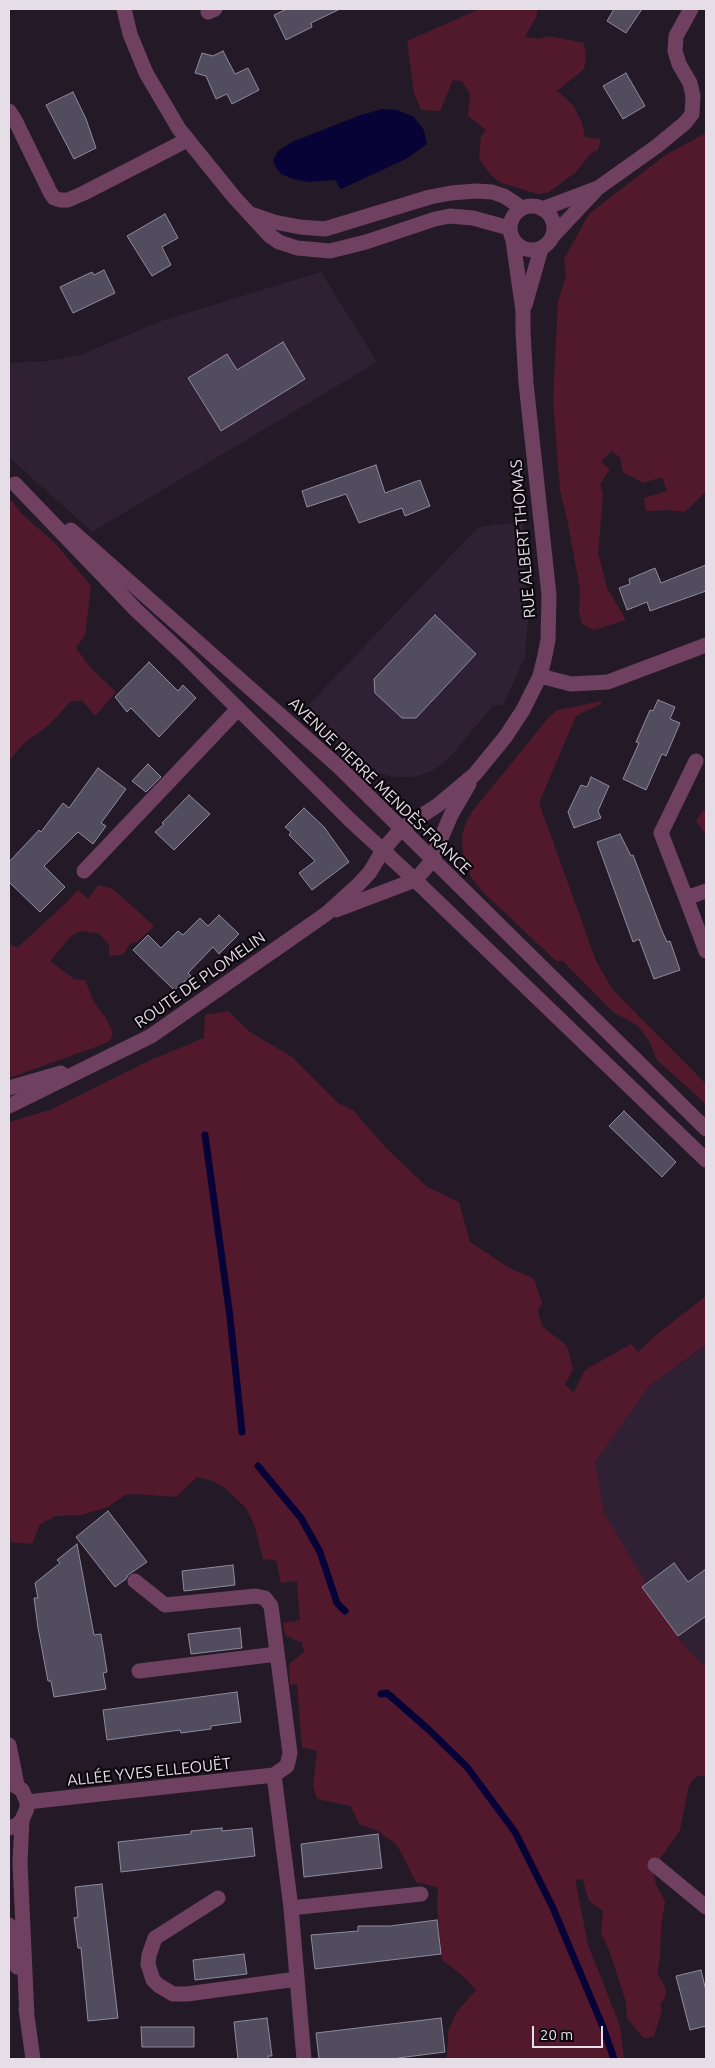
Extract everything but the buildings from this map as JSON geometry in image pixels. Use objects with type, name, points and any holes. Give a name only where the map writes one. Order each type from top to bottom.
[{"type":"street","points":[[124,9],[130,34],[146,72],[164,106],[187,140],[216,176],[269,235],[279,242],[314,251],[342,248],[450,216],[473,218],[511,234],[525,250],[541,249],[551,241],[553,236],[598,188],[657,146],[685,123],[692,114],[693,96],[690,82],[678,64],[675,51],[676,36],[692,9]]},
{"type":"street","points":[[9,111],[16,120],[50,192],[54,198],[60,200],[68,200],[187,140]]},
{"type":"street","points":[[542,209],[598,188]]},
{"type":"street","points":[[250,213],[274,222],[313,230],[325,229],[430,197],[451,193],[492,192],[504,196],[522,208]]},
{"type":"street","points":[[511,234],[515,214],[522,208],[535,206],[542,209],[552,219],[554,226],[553,236]]},
{"type":"street","name":"RUE ALBERT THOMAS","points":[[433,860],[451,815],[475,774],[516,723],[531,696],[540,676],[548,640],[549,595],[526,383],[523,311],[511,234]]},
{"type":"street","name":"RUE ALBERT THOMAS","points":[[523,311],[541,249]]},
{"type":"street","name":"AVENUE PIERRE MENDÈS-FRANCE","points":[[12,481],[97,570],[238,709],[706,1160]]},
{"type":"street","name":"AVENUE PIERRE MENDÈS-FRANCE","points":[[12,481],[105,559],[339,767],[706,1129]]},
{"type":"street","points":[[540,676],[571,684],[608,682],[706,645]]},
{"type":"street","points":[[84,871],[238,709]]},
{"type":"street","points":[[696,761],[662,833],[706,951]]},
{"type":"street","name":"RUE ALBERT THOMAS","points":[[401,829],[438,805],[475,774]]},
{"type":"street","name":"ROUTE DE PLOMELIN","points":[[9,1106],[136,1045],[164,1028],[326,914],[358,886],[370,872],[383,850],[401,829]]},
{"type":"street","name":"ROUTE DE PLOMELIN","points":[[326,914],[415,880],[433,860]]},
{"type":"street","points":[[686,898],[706,891]]},
{"type":"street","name":"ROUTE DE PLOMELIN","points":[[9,1088],[89,1066]]},
{"type":"street","points":[[136,1581],[165,1605],[256,1596],[265,1598],[271,1606],[290,1753],[287,1766],[274,1775],[291,1908],[304,2059]]},
{"type":"street","points":[[139,1671],[277,1654]]},
{"type":"street","points":[[9,1745],[13,1783],[22,1790],[27,1802],[27,1808],[15,1824],[20,1862],[27,2017]]},
{"type":"street","name":"ALLÉE YVES ELLEOUËT","points":[[27,1802],[274,1775]]},
{"type":"street","points":[[655,1865],[706,1907]]},
{"type":"street","points":[[291,1908],[421,1894]]},
{"type":"street","points":[[218,1898],[155,1938],[151,1947],[148,1964],[158,1985],[174,1994],[187,1994],[298,1979]]},
{"type":"street","points":[[9,1925],[33,2059]]},
{"type":"shaded area","points":[[480,9],[537,9],[537,15],[525,37],[539,39],[549,36],[584,43],[586,58],[584,69],[557,91],[573,105],[582,123],[585,137],[601,139],[598,150],[589,155],[576,172],[549,192],[538,194],[499,182],[491,175],[479,159],[481,136],[486,130],[468,116],[470,94],[462,81],[453,80],[440,111],[421,110],[414,93],[407,41]]},
{"type":"shaded area","points":[[382,109],[397,110],[414,117],[424,130],[427,144],[406,159],[341,189],[335,180],[308,182],[293,179],[281,174],[276,168],[273,160],[278,151],[292,142],[358,116]]},
{"type":"shaded area","points":[[706,133],[706,491],[685,512],[668,510],[646,511],[644,498],[667,491],[662,477],[643,483],[623,472],[620,457],[611,451],[601,462],[610,469],[600,484],[603,495],[598,553],[607,588],[626,620],[594,630],[582,624],[579,611],[580,590],[560,490],[553,400],[558,302],[566,275],[564,259],[589,214],[664,156]]},
{"type":"shaded area","points":[[321,272],[377,362],[92,532],[9,457],[9,363],[48,361],[80,355],[164,320]]},
{"type":"shaded area","points":[[9,498],[23,515],[56,544],[91,586],[85,635],[76,648],[89,666],[116,692],[95,716],[82,700],[70,702],[49,725],[23,744],[9,761]]},
{"type":"shaded area","points":[[523,522],[528,619],[525,657],[503,705],[493,706],[447,760],[432,771],[414,777],[393,777],[362,768],[302,712],[478,527]]},
{"type":"shaded area","points":[[601,701],[601,704],[576,716],[539,803],[596,961],[613,990],[706,1084],[706,1104],[657,1060],[649,1041],[638,1026],[613,1012],[563,961],[556,961],[482,891],[471,877],[463,854],[462,837],[471,813],[549,717],[558,710]]},
{"type":"shaded area","points":[[706,810],[706,835],[696,821],[702,812]]},
{"type":"shaded area","points":[[98,885],[113,889],[154,926],[137,942],[130,943],[124,954],[109,956],[109,945],[100,934],[81,931],[71,936],[50,961],[74,979],[85,980],[95,1004],[106,1018],[113,1034],[109,1041],[101,1045],[9,1078],[9,944],[17,948],[78,890],[88,899]]},
{"type":"shaded area","points":[[228,1011],[250,1032],[292,1057],[338,1103],[354,1111],[385,1147],[427,1187],[459,1202],[470,1242],[508,1267],[534,1279],[542,1303],[538,1311],[542,1326],[567,1346],[573,1369],[565,1385],[574,1392],[585,1370],[631,1344],[638,1352],[656,1335],[706,1296],[706,1345],[650,1385],[595,1462],[604,1513],[678,1637],[690,1652],[706,1666],[706,1774],[704,1776],[697,1776],[689,1785],[680,1830],[653,1869],[656,1885],[665,1901],[657,1973],[666,1989],[665,1998],[660,2004],[662,2010],[654,2036],[644,2039],[627,2018],[626,2002],[609,1950],[601,1933],[603,1911],[589,1901],[583,1880],[575,1879],[588,1945],[620,2026],[624,2059],[442,2059],[447,2057],[448,2032],[456,2013],[476,1990],[463,1976],[442,1960],[437,1906],[438,1887],[416,1882],[397,1845],[378,1831],[359,1824],[351,1806],[317,1799],[313,1785],[317,1751],[302,1747],[297,1684],[290,1685],[289,1664],[304,1652],[302,1643],[285,1635],[283,1623],[300,1620],[297,1581],[281,1583],[276,1560],[263,1559],[254,1524],[246,1508],[225,1488],[213,1481],[197,1477],[176,1497],[125,1495],[108,1507],[81,1515],[56,1516],[40,1524],[32,1544],[9,1542],[9,1122],[50,1110],[153,1059],[204,1038],[205,1015]]},
{"type":"shaded area","points":[[706,1346],[706,1666],[690,1652],[642,1588],[604,1513],[595,1462],[650,1385]]},
{"type":"waterway","points":[[205,1135],[230,1317],[242,1432]]},
{"type":"waterway","points":[[258,1466],[301,1518],[320,1552],[337,1603],[345,1611]]},
{"type":"waterway","points":[[381,1694],[387,1693],[467,1767],[515,1832],[553,1908],[603,2027],[614,2059]]}]
